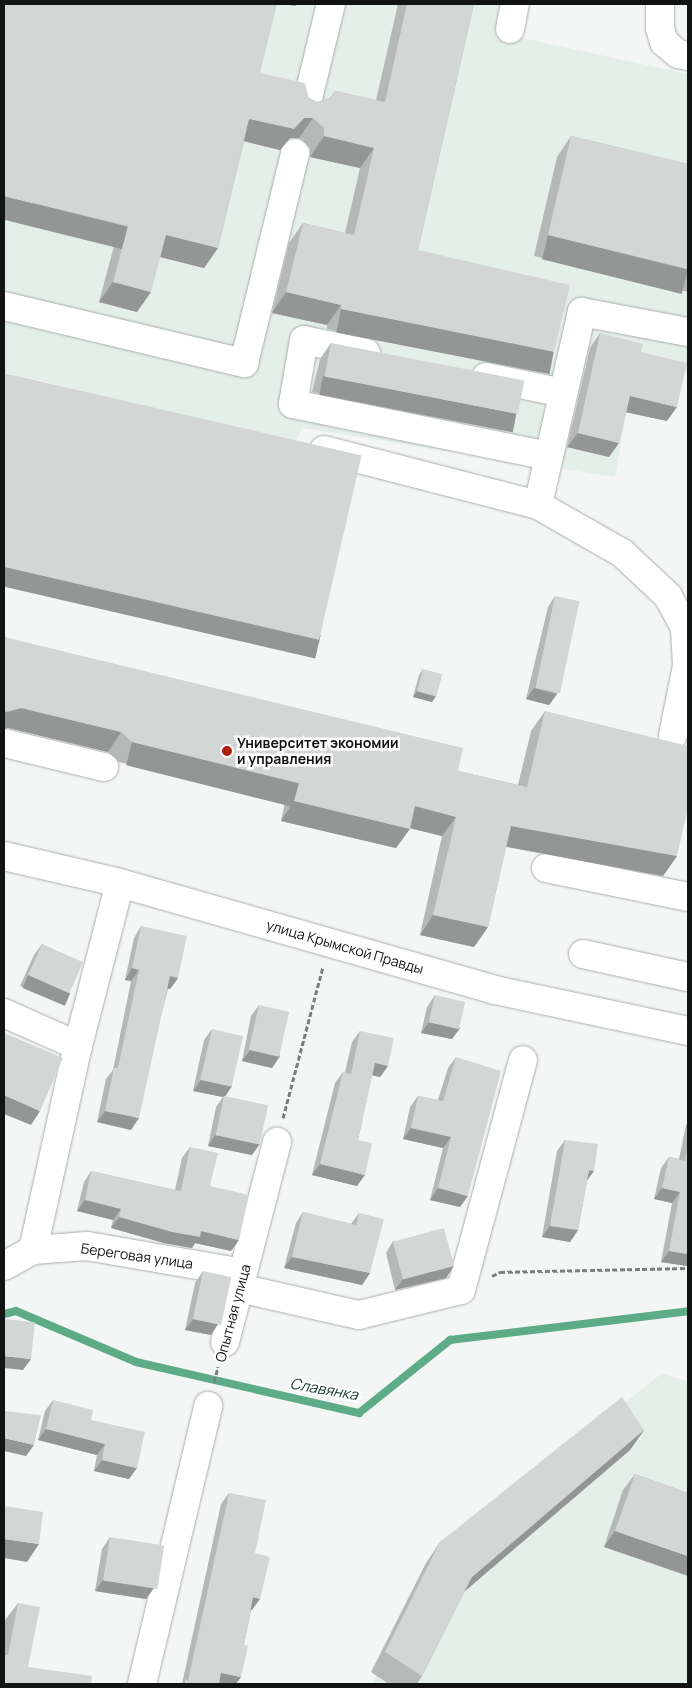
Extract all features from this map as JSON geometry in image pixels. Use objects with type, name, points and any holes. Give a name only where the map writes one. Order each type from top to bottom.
[{"type":"street","points":[[306,107],[331,4]]},
{"type":"street","points":[[660,4],[660,28],[664,42],[678,54],[688,56]]},
{"type":"street","points":[[4,306],[244,363],[295,153]]},
{"type":"street","points":[[538,505],[582,312],[688,332]]},
{"type":"street","points":[[391,358],[304,340],[293,404],[549,456]]},
{"type":"street","points":[[458,371],[564,392]]},
{"type":"street","points":[[300,445],[538,505],[622,553],[668,596],[686,635],[687,666],[673,735]]},
{"type":"street","points":[[4,743],[104,767]]},
{"type":"street","name":"улица Крымской Правды","points":[[4,856],[120,883],[495,990],[688,1031]]},
{"type":"street","points":[[546,868],[688,897]]},
{"type":"street","points":[[33,1250],[78,1046],[120,883]]},
{"type":"street","points":[[583,954],[688,977]]},
{"type":"street","points":[[4,1013],[78,1046]]},
{"type":"street","points":[[461,1290],[522,1060]]},
{"type":"street","name":"Опытная улица","points":[[225,1342],[277,1142]]},
{"type":"street","name":"Береговая улица","points":[[4,1266],[33,1250],[87,1246],[241,1280],[359,1315],[461,1290]]},
{"type":"street","points":[[142,1684],[208,1406]]},
{"type":"path","points":[[277,1142],[329,942]]},
{"type":"path","points":[[461,1290],[500,1272],[688,1268]]},
{"type":"path","name":"Опытная улица","points":[[208,1406],[225,1342]]},
{"type":"shaded area","points":[[4,4],[521,4],[513,36],[688,74],[688,372],[635,362],[615,477],[302,428],[296,442],[4,372]]},
{"type":"shaded area","points":[[662,1373],[688,1382],[688,1684],[373,1684],[426,1563]]},
{"type":"building","points":[[4,4],[277,4],[260,73],[305,83],[309,98],[317,102],[331,98],[335,91],[385,102],[407,4],[474,4],[418,250],[570,285],[554,352],[341,309],[341,305],[286,292],[303,223],[354,235],[374,148],[324,136],[324,128],[313,118],[304,118],[294,129],[249,119],[218,248],[166,235],[151,292],[113,282],[128,226],[4,196]]},
{"type":"building","points":[[571,136],[688,164],[688,269],[548,235]]},
{"type":"building","points":[[600,333],[643,344],[641,352],[687,363],[677,407],[630,396],[619,443],[578,433]]},
{"type":"building","points":[[331,343],[524,381],[518,414],[325,376]]},
{"type":"building","points":[[4,373],[362,456],[319,640],[4,567]]},
{"type":"building","points":[[555,596],[579,601],[560,693],[535,688]]},
{"type":"building","points":[[4,637],[463,748],[458,771],[527,787],[545,711],[688,746],[688,808],[677,856],[511,826],[488,927],[433,915],[456,817],[415,806],[410,829],[294,801],[299,783],[132,742],[121,732],[21,708],[7,712],[4,711]]},
{"type":"building","points":[[423,669],[442,674],[436,696],[417,691]]},
{"type":"building","points":[[141,926],[187,936],[178,978],[170,976],[139,1118],[105,1111],[114,1068],[118,1068],[139,970],[132,968]]},
{"type":"building","points":[[42,944],[83,962],[69,993],[28,975]]},
{"type":"building","points":[[435,995],[465,1002],[459,1029],[429,1022]]},
{"type":"building","points":[[259,1005],[289,1012],[279,1057],[249,1050]]},
{"type":"building","points":[[212,1029],[243,1036],[231,1087],[200,1080]]},
{"type":"building","points":[[360,1031],[394,1038],[388,1066],[375,1063],[358,1140],[372,1143],[365,1175],[320,1164],[343,1072],[351,1074]]},
{"type":"building","points":[[4,1033],[63,1058],[40,1111],[4,1095]]},
{"type":"building","points":[[456,1057],[501,1071],[468,1196],[438,1188],[451,1137],[411,1128],[418,1096],[443,1101]]},
{"type":"building","points":[[224,1096],[268,1105],[260,1144],[216,1135]]},
{"type":"building","points":[[565,1140],[598,1144],[594,1171],[589,1170],[578,1230],[550,1226]]},
{"type":"building","points":[[688,1143],[688,1254],[669,1251],[680,1192],[662,1188],[669,1157],[685,1161]]},
{"type":"building","points":[[190,1147],[218,1153],[210,1186],[249,1195],[239,1240],[201,1231],[200,1237],[172,1232],[119,1217],[121,1209],[85,1200],[91,1171],[181,1191]]},
{"type":"building","points":[[303,1212],[356,1225],[359,1213],[384,1219],[370,1273],[292,1257]]},
{"type":"building","points":[[444,1228],[454,1266],[403,1279],[393,1242]]},
{"type":"building","points":[[203,1271],[231,1277],[221,1325],[193,1319]]},
{"type":"building","points":[[4,1319],[35,1322],[31,1359],[4,1356]]},
{"type":"building","points":[[622,1397],[644,1430],[472,1577],[422,1676],[385,1652],[440,1542]]},
{"type":"building","points":[[53,1400],[93,1410],[91,1420],[145,1432],[137,1468],[102,1460],[105,1444],[46,1429]]},
{"type":"building","points":[[4,1411],[41,1415],[34,1445],[4,1438]]},
{"type":"building","points":[[635,1474],[688,1493],[688,1556],[615,1531]]},
{"type":"building","points":[[229,1493],[266,1500],[255,1553],[270,1557],[260,1599],[253,1597],[244,1645],[248,1646],[241,1677],[221,1673],[219,1684],[185,1684],[185,1680],[188,1681]]},
{"type":"building","points":[[4,1506],[43,1512],[39,1544],[4,1539]]},
{"type":"building","points":[[110,1537],[164,1546],[157,1589],[103,1580]]},
{"type":"building","points":[[18,1603],[40,1607],[28,1667],[92,1676],[91,1684],[4,1684],[4,1654],[8,1655]]},
{"type":"waterway","name":"Славянка","points":[[4,1314],[16,1311],[136,1362],[359,1413],[450,1340],[688,1311]]},
{"type":"place","name":"Университет экономии и управления","points":[[227,751]]}]
